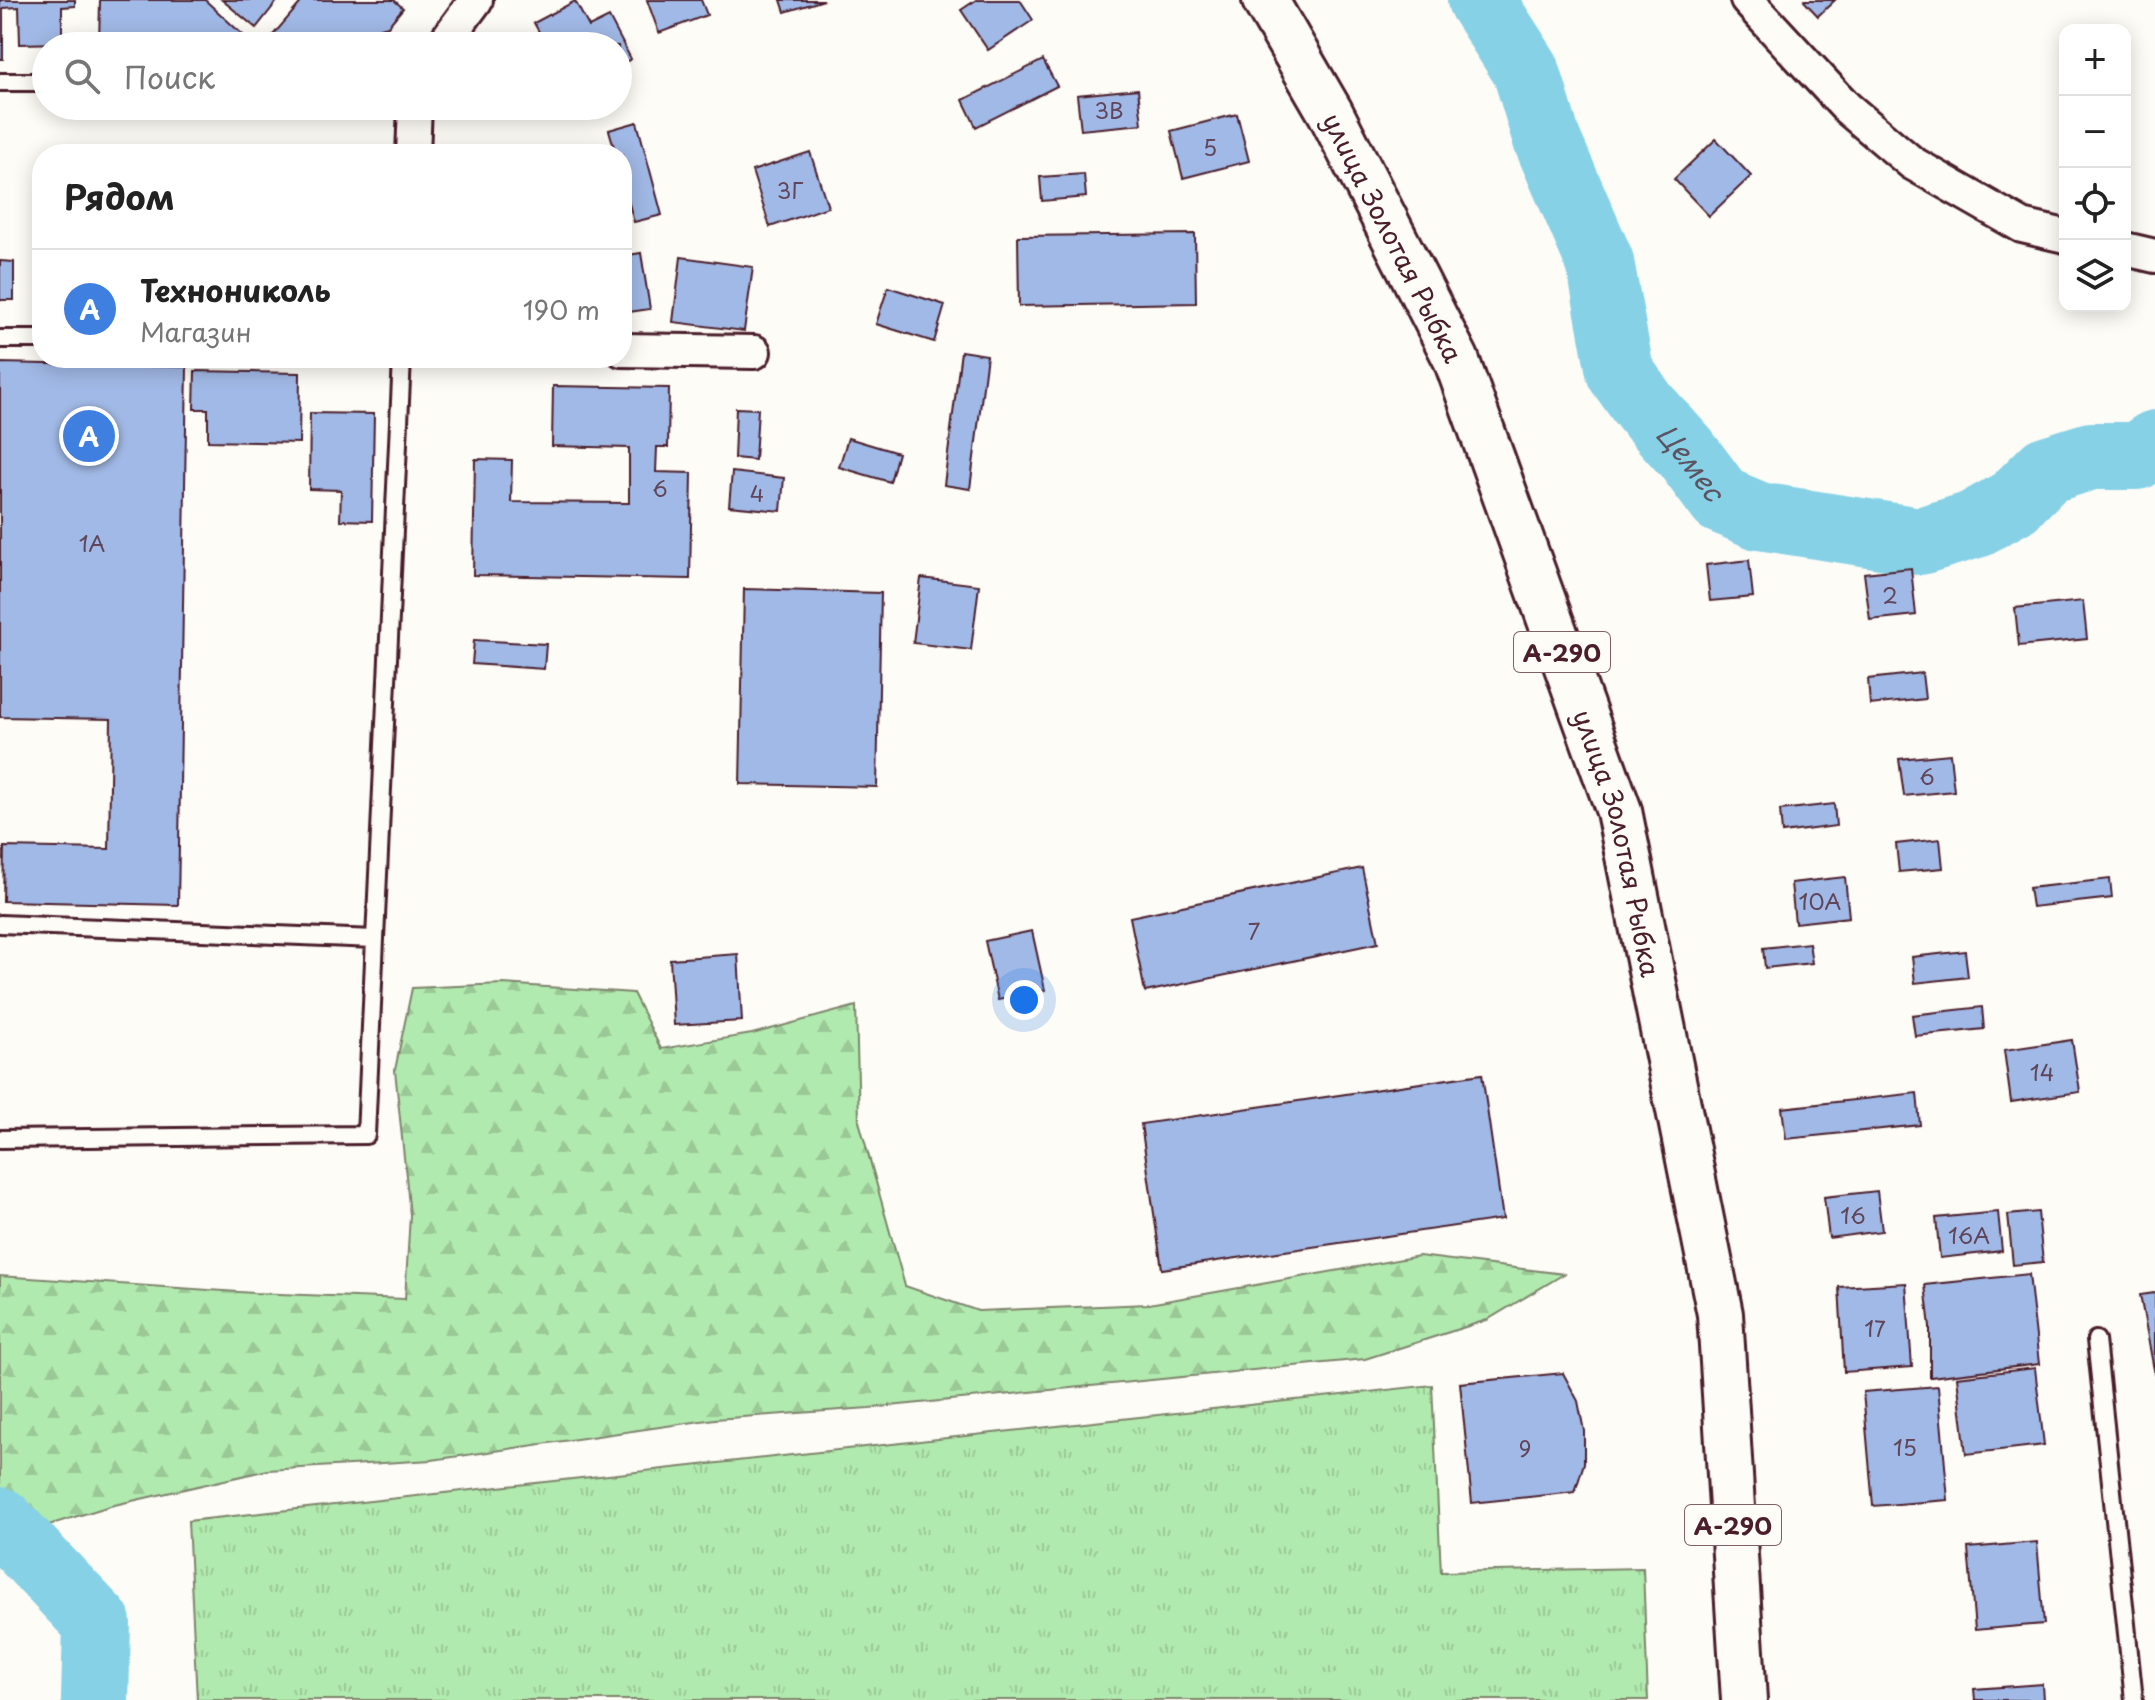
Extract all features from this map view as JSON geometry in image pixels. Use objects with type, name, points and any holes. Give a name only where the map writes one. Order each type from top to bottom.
[{"type":"highway","name":"улица Золотая Рыбка","points":[[1265,0],[1330,112],[1456,359],[1619,811],[1720,1314],[1744,1700]]},
{"type":"street","points":[[452,32],[476,0]]},
{"type":"street","points":[[1747,0],[1847,108],[1912,163],[2022,226],[2059,235]]},
{"type":"street","points":[[413,144],[414,120]]},
{"type":"street","points":[[2131,250],[2155,256]]},
{"type":"street","points":[[632,350],[754,352]]},
{"type":"lane","points":[[0,82],[32,82]]},
{"type":"lane","points":[[0,339],[32,339]]},
{"type":"lane","points":[[0,1139],[366,1135],[402,368]]},
{"type":"lane","points":[[0,924],[375,939]]},
{"type":"lane","points":[[2096,1340],[2134,1700]]},
{"type":"green space","points":[[503,984],[633,993],[661,1049],[752,1034],[856,1006],[859,1121],[905,1286],[978,1311],[1149,1304],[1419,1256],[1564,1274],[1487,1320],[1365,1359],[869,1408],[715,1419],[432,1460],[268,1470],[110,1506],[0,1540],[0,1276],[254,1293],[405,1299],[410,1215],[395,1070],[412,988]]},
{"type":"green space","points":[[1432,1385],[1441,1572],[1643,1568],[1648,1700],[197,1700],[188,1521]]},
{"type":"building","points":[[0,0],[75,0],[75,6],[62,7],[62,32],[32,32],[32,44],[20,44],[19,7],[3,8],[3,59],[0,59]]},
{"type":"building","points":[[100,0],[205,0],[240,32],[99,32]]},
{"type":"building","points":[[222,0],[278,0],[256,28]]},
{"type":"building","points":[[303,0],[394,0],[403,8],[388,26],[366,32],[276,32]]},
{"type":"building","points":[[647,0],[701,0],[707,15],[659,33]]},
{"type":"building","points":[[781,0],[824,0],[785,12]]},
{"type":"building","points":[[976,0],[1020,0],[1033,20],[988,50],[961,10]]},
{"type":"building","points":[[1805,0],[1835,0],[1818,16],[1804,1]]},
{"type":"building","points":[[575,1],[589,27],[609,17],[617,32],[539,32],[534,23]]},
{"type":"building","points":[[1043,60],[1057,86],[976,127],[963,100]]},
{"type":"building","points":[[1138,89],[1142,124],[1081,130],[1077,95]]},
{"type":"building","points":[[1237,114],[1249,161],[1183,178],[1171,131]]},
{"type":"building","points":[[637,122],[662,215],[634,222],[632,144],[613,144],[609,130]]},
{"type":"building","points":[[1716,139],[1751,176],[1709,216],[1674,179]]},
{"type":"building","points":[[810,152],[828,207],[770,227],[752,171]]},
{"type":"building","points":[[1084,174],[1086,197],[1042,201],[1040,177]]},
{"type":"building","points":[[1195,234],[1196,303],[1019,306],[1018,236]]},
{"type":"building","points":[[641,253],[650,309],[632,312],[632,254]]},
{"type":"building","points":[[681,257],[753,267],[744,331],[673,322]]},
{"type":"building","points":[[0,261],[14,262],[14,300],[0,300]]},
{"type":"building","points":[[888,287],[945,305],[934,342],[876,324]]},
{"type":"building","points":[[961,351],[987,355],[970,489],[944,485]]},
{"type":"building","points":[[0,363],[32,364],[32,368],[187,368],[178,905],[3,901],[4,847],[109,849],[111,719],[0,717]]},
{"type":"building","points":[[195,371],[300,373],[299,443],[208,441],[208,409],[194,409]]},
{"type":"building","points":[[553,386],[669,388],[668,447],[657,447],[656,472],[692,473],[690,579],[473,575],[475,459],[512,460],[511,502],[629,503],[629,448],[552,446]]},
{"type":"building","points":[[736,408],[758,409],[755,460],[734,458]]},
{"type":"building","points":[[310,413],[374,414],[372,521],[340,520],[341,490],[309,489]]},
{"type":"building","points":[[848,438],[898,453],[890,482],[839,467]]},
{"type":"building","points":[[732,472],[784,478],[781,511],[729,506]]},
{"type":"building","points":[[1749,560],[1753,597],[1710,601],[1706,565]]},
{"type":"building","points":[[1911,568],[1916,615],[1870,620],[1864,573]]},
{"type":"building","points":[[921,578],[979,585],[971,650],[913,643]]},
{"type":"building","points":[[744,589],[881,593],[877,787],[740,784]]},
{"type":"building","points":[[2083,601],[2087,639],[2019,646],[2015,608]]},
{"type":"building","points":[[474,640],[546,644],[544,669],[472,664]]},
{"type":"building","points":[[1922,673],[1925,699],[1870,705],[1868,679]]},
{"type":"building","points":[[1950,754],[1954,791],[1904,796],[1899,759]]},
{"type":"building","points":[[1834,804],[1836,826],[1782,833],[1780,810]]},
{"type":"building","points":[[1940,839],[1943,868],[1899,872],[1896,844]]},
{"type":"building","points":[[1362,868],[1378,943],[1145,992],[1130,917]]},
{"type":"building","points":[[1845,877],[1849,917],[1795,923],[1791,883]]},
{"type":"building","points":[[2110,879],[2112,898],[2032,907],[2029,888]]},
{"type":"building","points":[[1032,931],[1045,990],[998,1000],[985,941]]},
{"type":"building","points":[[1809,943],[1812,963],[1765,968],[1763,948]]},
{"type":"building","points":[[1965,951],[1968,977],[1915,983],[1912,957]]},
{"type":"building","points":[[738,954],[742,1021],[674,1025],[670,959]]},
{"type":"building","points":[[1982,1007],[1984,1029],[1915,1036],[1912,1015]]},
{"type":"building","points":[[2072,1040],[2080,1092],[2011,1102],[2004,1050]]},
{"type":"building","points":[[1482,1074],[1503,1219],[1162,1269],[1141,1124]]},
{"type":"building","points":[[1917,1093],[1920,1125],[1786,1139],[1782,1108]]},
{"type":"building","points":[[1877,1191],[1882,1231],[1829,1238],[1824,1197]]},
{"type":"building","points":[[1998,1212],[2002,1251],[1940,1258],[1936,1218]]},
{"type":"building","points":[[2038,1212],[2043,1262],[2013,1265],[2008,1215]]},
{"type":"building","points":[[2029,1274],[2039,1364],[1930,1377],[1930,1327],[1925,1285]]},
{"type":"building","points":[[1906,1283],[1912,1367],[1844,1372],[1839,1287]]},
{"type":"building","points":[[2155,1293],[2155,1375],[2140,1295]]},
{"type":"building","points":[[2035,1368],[2044,1445],[1966,1454],[1957,1377]]},
{"type":"building","points":[[1563,1373],[1578,1401],[1584,1431],[1584,1463],[1575,1492],[1472,1503],[1460,1383]]},
{"type":"building","points":[[1938,1386],[1948,1500],[1873,1506],[1863,1392]]},
{"type":"building","points":[[2037,1542],[2044,1624],[1975,1630],[1968,1548]]},
{"type":"building","points":[[2042,1684],[2043,1700],[1975,1700],[1974,1689]]},
{"type":"waterway","name":"Цемес","points":[[1481,0],[1526,70],[1547,140],[1600,262],[1620,372],[1721,500],[1759,516],[1920,541],[1973,525],[2014,502],[2046,470],[2091,456],[2137,456],[2155,444]]},
{"type":"waterway","name":"Цемес","points":[[0,1521],[97,1623],[95,1700]]},
{"type":"place","name":"Технониколь","points":[[89,436]]}]
